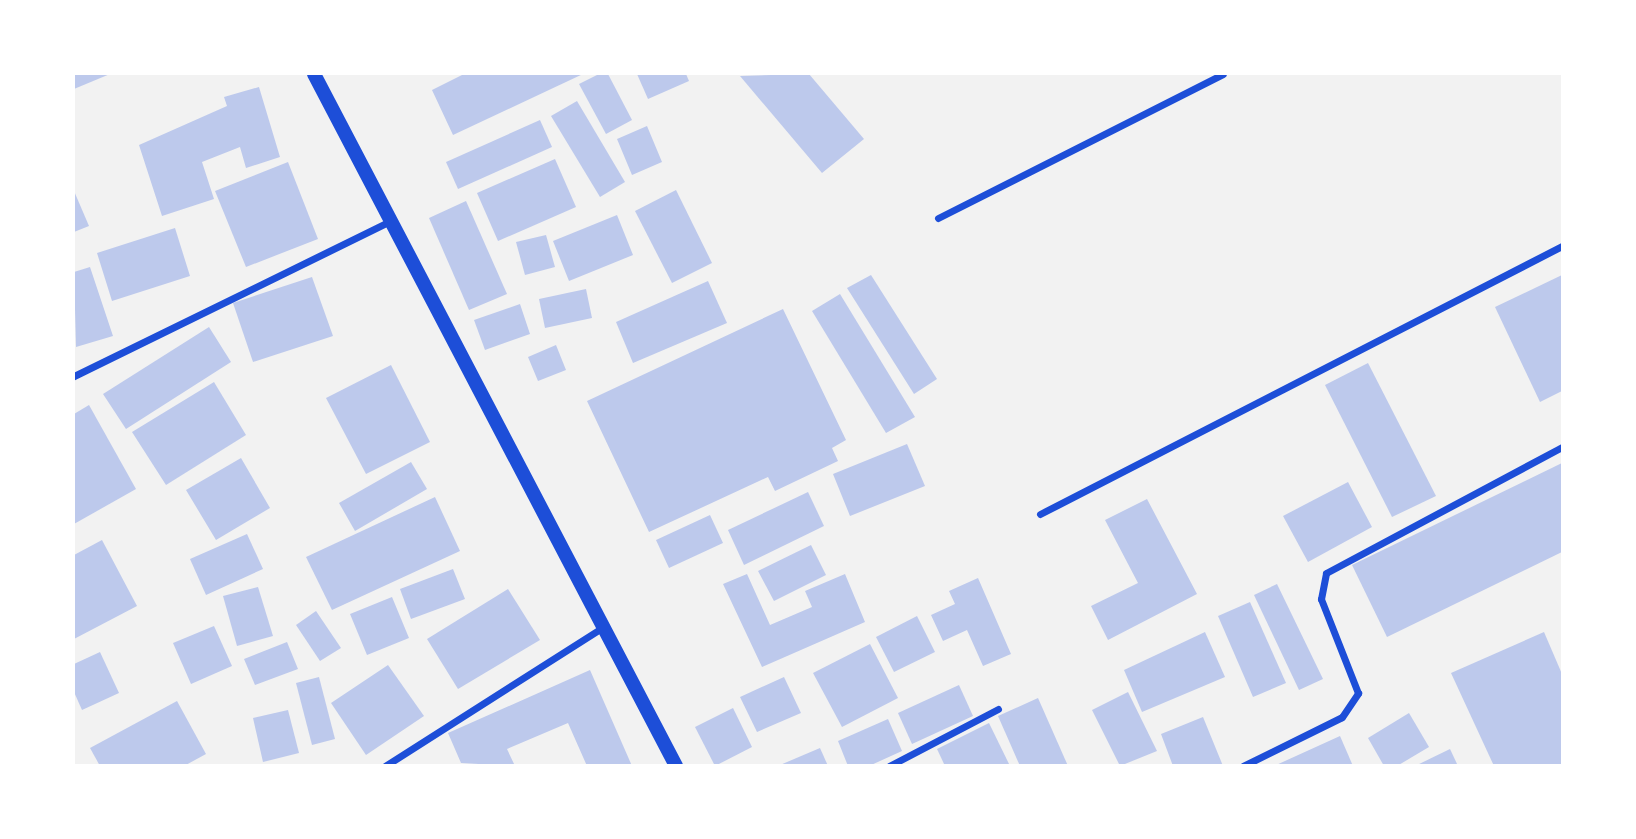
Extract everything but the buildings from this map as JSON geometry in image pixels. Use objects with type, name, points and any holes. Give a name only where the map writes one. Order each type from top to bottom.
[{"type":"main road","points":[[314,74],[605,626],[675,765]]},
{"type":"street","points":[[938,218],[1223,74]]},
{"type":"street","points":[[74,376],[392,220]]},
{"type":"street","points":[[1040,514],[1563,246]]},
{"type":"street","points":[[1243,765],[1342,717],[1358,693],[1321,598],[1326,573],[1563,447]]},
{"type":"street","points":[[385,765],[605,626]]},
{"type":"street","points":[[889,765],[998,709]]}]
